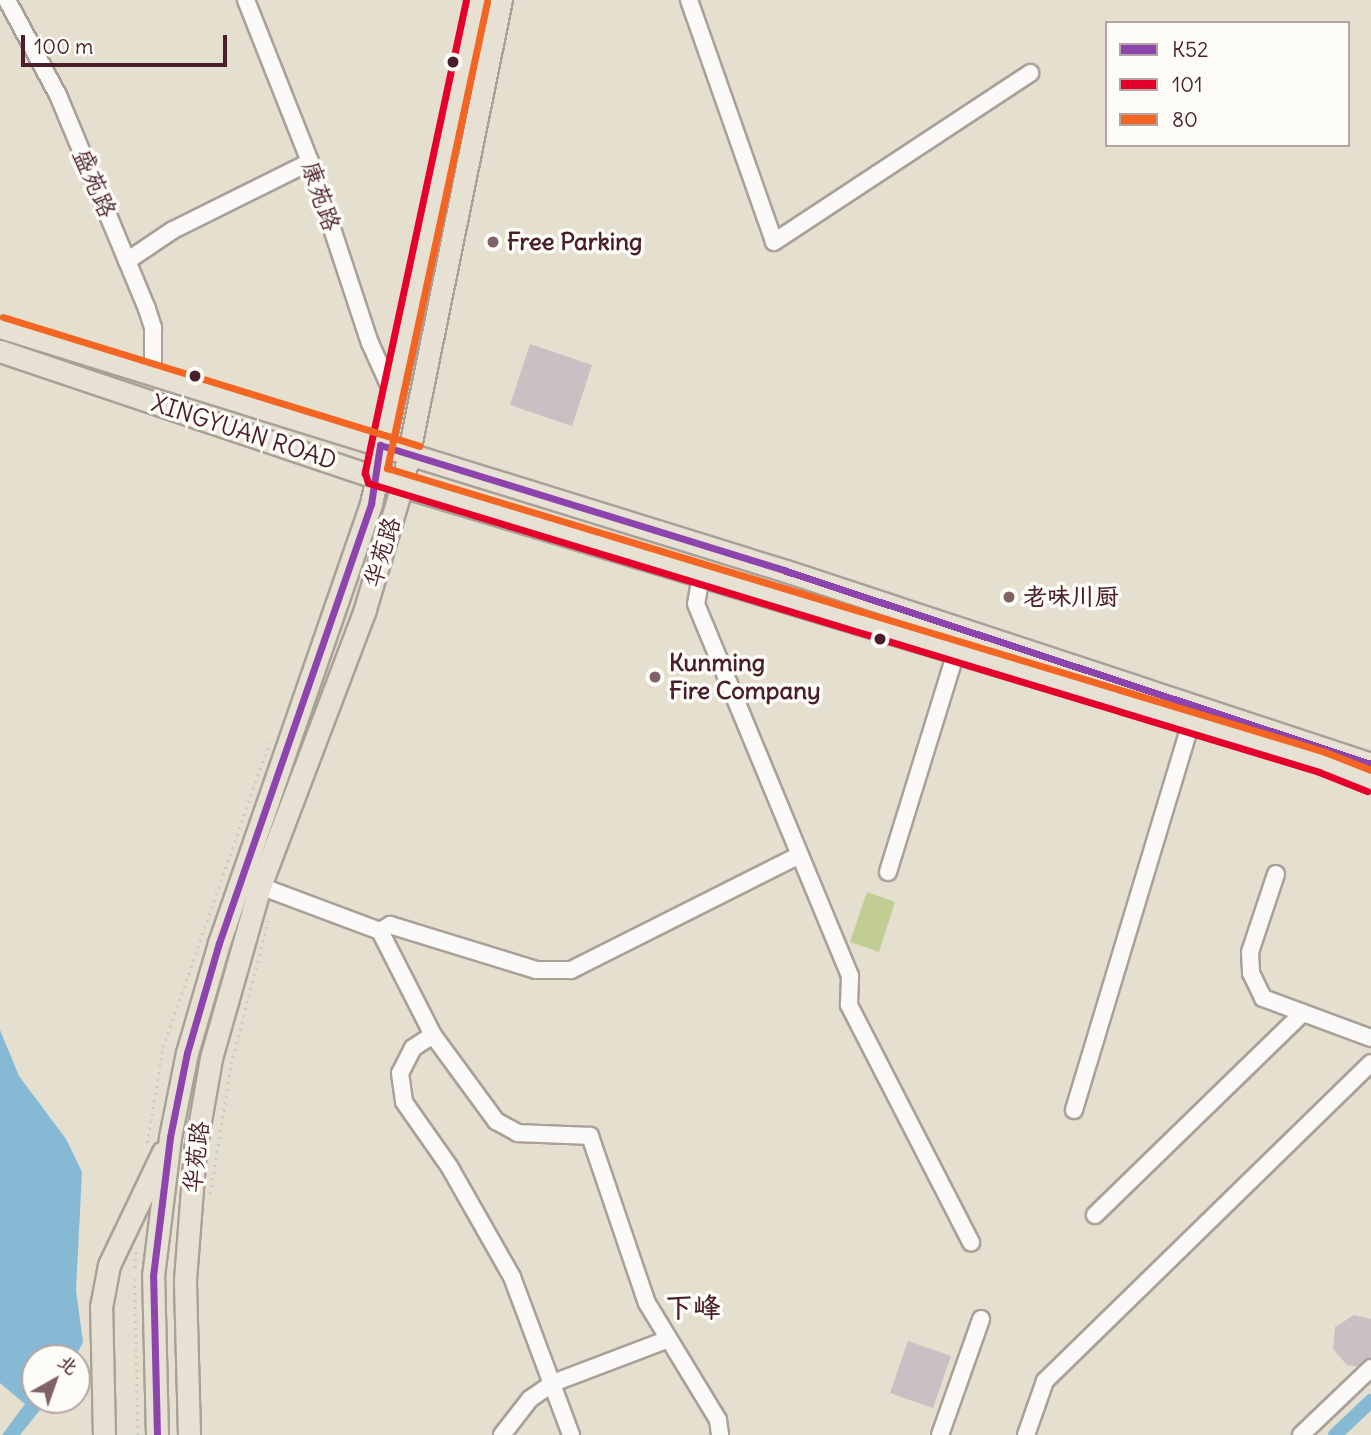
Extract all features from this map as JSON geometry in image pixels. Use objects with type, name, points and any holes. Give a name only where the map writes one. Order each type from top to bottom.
[{"type":"main road","name":"华苑路","points":[[157,1435],[153,1276],[170,1137],[187,1053],[219,943],[371,504],[380,445],[477,0]]},
{"type":"main road","name":"华苑路","points":[[189,1435],[185,1280],[195,1150],[211,1058],[260,886],[365,609],[402,486],[501,0]]},
{"type":"main road","name":"XINGYUAN ROAD","points":[[0,327],[786,571],[1371,764]]},
{"type":"main road","name":"XINGYUAN ROAD","points":[[0,351],[402,486],[1191,723],[1371,781]]},
{"type":"main road","points":[[104,1435],[101,1307],[109,1265],[170,1137]]},
{"type":"street","name":"盛苑路","points":[[7,0],[58,94],[127,261],[152,328],[153,375]]},
{"type":"street","name":"康苑路","points":[[246,0],[310,162],[370,343],[393,394]]},
{"type":"street","points":[[689,0],[775,242],[1030,73]]},
{"type":"street","points":[[127,261],[173,230],[310,162]]},
{"type":"street","points":[[701,576],[696,604],[850,976],[849,1005],[971,1242]]},
{"type":"street","points":[[888,873],[956,652]]},
{"type":"street","points":[[1074,1110],[1191,723]]},
{"type":"street","points":[[380,930],[390,925],[536,970],[571,970],[800,855]]},
{"type":"street","points":[[1276,874],[1250,952],[1251,973],[1263,998],[1371,1038]]},
{"type":"street","points":[[260,886],[380,930],[433,1035],[496,1121],[518,1133],[590,1136],[619,1229],[666,1340],[718,1420],[720,1435]]},
{"type":"street","points":[[1095,1215],[1303,1013]]},
{"type":"street","points":[[433,1035],[413,1048],[400,1073],[404,1102],[449,1166],[512,1278],[571,1435]]},
{"type":"street","points":[[1026,1435],[1045,1381],[1371,1063]]},
{"type":"street","points":[[940,1435],[981,1319]]},
{"type":"street","points":[[502,1435],[530,1399],[553,1383],[666,1340]]},
{"type":"street","points":[[1301,1435],[1371,1368]]},
{"type":"path","name":"华苑路","points":[[210,1196],[231,1064],[269,928],[267,918]]},
{"type":"green space","points":[[867,892],[895,902],[879,952],[850,942]]},
{"type":"water","points":[[0,1030],[19,1076],[66,1139],[82,1172],[76,1290],[83,1342],[21,1344],[21,1401],[0,1383]]},
{"type":"water","points":[[21,1409],[21,1414],[37,1414],[20,1435],[2,1435]]},
{"type":"building","points":[[530,344],[592,365],[572,426],[510,405]]},
{"type":"building","points":[[1354,1315],[1371,1319],[1371,1364],[1362,1367],[1347,1365],[1333,1349],[1335,1327]]},
{"type":"building","points":[[908,1341],[951,1356],[933,1408],[890,1393]]},
{"type":"waterway","points":[[1335,1435],[1371,1401]]},
{"type":"transit line","name":"101","points":[[466,0],[365,473],[368,483],[1319,772],[1367,791]]},
{"type":"transit line","name":"80","points":[[487,2],[387,468],[1325,752],[1371,770]]},
{"type":"transit line","name":"80","points":[[3,317],[420,446]]},
{"type":"transit line","name":"K52","points":[[157,1435],[153,1276],[170,1137],[187,1053],[219,943],[371,504],[380,445],[786,571],[1371,764]]},
{"type":"place","name":"Free Parking","points":[[493,242]]},
{"type":"place","name":"老味川厨","points":[[1009,597]]},
{"type":"place","name":"Kunming Fire Company","points":[[655,677]]},
{"type":"district","name":"下峰","points":[[693,1307]]}]
